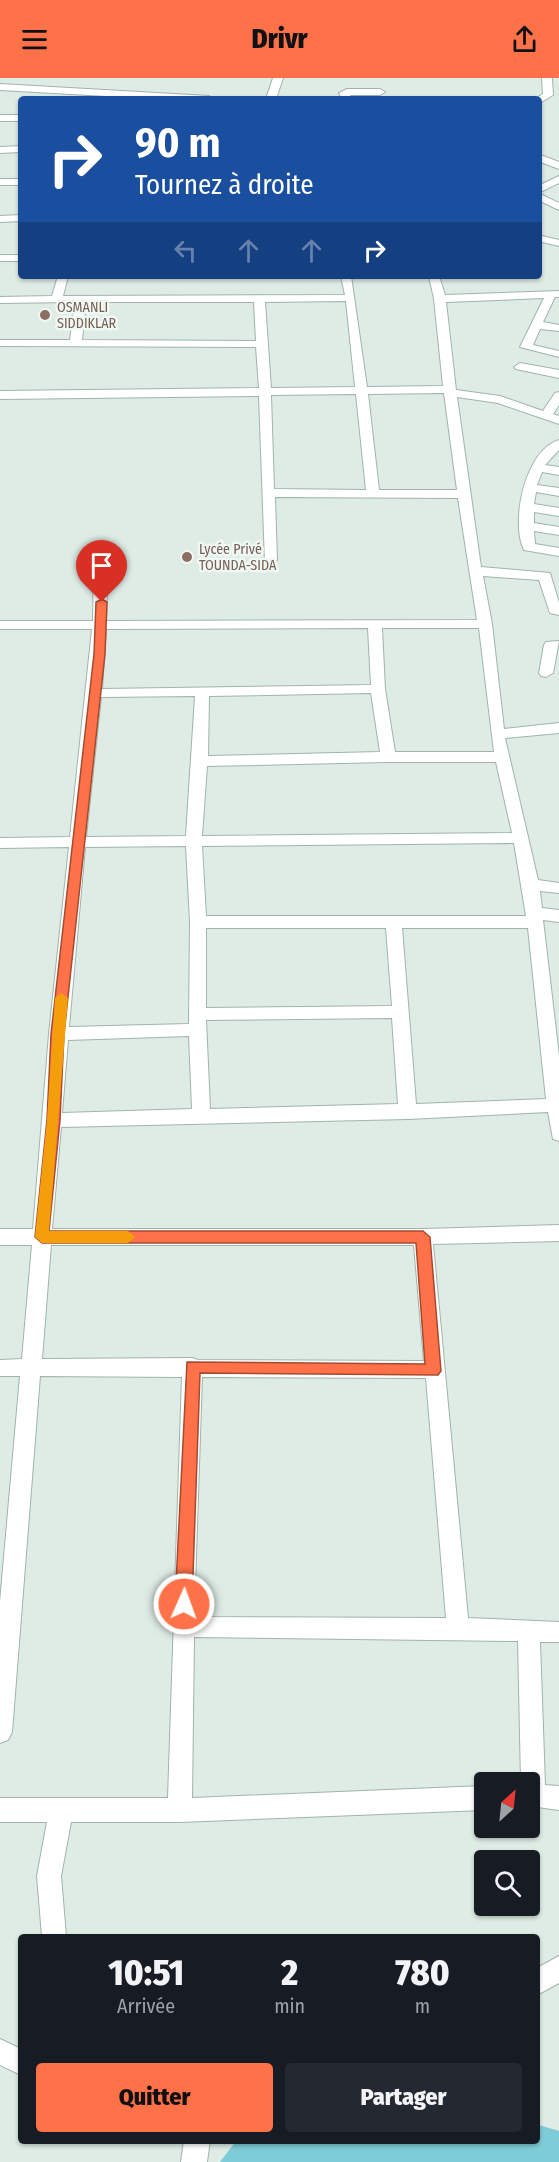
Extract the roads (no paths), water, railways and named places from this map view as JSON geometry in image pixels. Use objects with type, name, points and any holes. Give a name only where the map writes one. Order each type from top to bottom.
[{"type":"street","points":[[272,96],[279,78]]},
{"type":"street","points":[[542,98],[548,94],[547,78]]},
{"type":"street","points":[[374,81],[381,95]]},
{"type":"street","points":[[0,87],[157,96]]},
{"type":"street","points":[[346,96],[344,93],[346,92],[381,95]]},
{"type":"street","points":[[0,118],[18,118]]},
{"type":"street","points":[[0,150],[18,149]]},
{"type":"street","points":[[542,159],[559,166]]},
{"type":"street","points":[[542,188],[559,179]]},
{"type":"street","points":[[0,182],[18,182]]},
{"type":"street","points":[[542,198],[559,207]]},
{"type":"street","points":[[0,219],[18,218]]},
{"type":"street","points":[[542,239],[559,243]]},
{"type":"street","points":[[0,258],[18,258]]},
{"type":"street","points":[[57,299],[62,279]]},
{"type":"street","points":[[347,279],[351,298],[373,494]]},
{"type":"street","points":[[438,279],[475,571],[485,624],[497,734],[531,884],[559,1134]]},
{"type":"street","points":[[440,299],[555,294]]},
{"type":"street","points":[[555,294],[526,347],[559,354]]},
{"type":"street","points":[[0,300],[351,298]]},
{"type":"street","points":[[76,341],[81,299]]},
{"type":"street","points":[[260,299],[261,344],[266,392],[270,560]]},
{"type":"street","points":[[537,325],[559,328]]},
{"type":"street","points":[[0,343],[76,341],[261,344]]},
{"type":"street","points":[[520,367],[559,374]]},
{"type":"street","points":[[0,395],[452,391],[491,397],[559,420]]},
{"type":"street","points":[[546,415],[559,396]]},
{"type":"street","points":[[559,444],[545,455],[537,468],[528,507],[530,548],[559,552]]},
{"type":"street","points":[[537,468],[559,471]]},
{"type":"street","points":[[531,488],[559,492]]},
{"type":"street","points":[[268,493],[465,494]]},
{"type":"street","points":[[528,507],[559,512]]},
{"type":"street","points":[[528,526],[559,531]]},
{"type":"street","points":[[0,1732],[54,1120],[58,1034],[102,624],[101,560]]},
{"type":"street","points":[[475,571],[545,576],[548,593],[555,610],[559,611]]},
{"type":"street","points":[[375,623],[378,689],[388,758]]},
{"type":"street","points":[[0,625],[485,624]]},
{"type":"street","points":[[546,673],[551,645],[559,645]]},
{"type":"street","points":[[95,693],[378,689]]},
{"type":"street","points":[[201,1114],[197,1022],[198,922],[194,839],[202,691]]},
{"type":"street","points":[[497,734],[559,728]]},
{"type":"street","points":[[200,761],[501,757]]},
{"type":"street","points":[[0,843],[194,839],[382,841],[519,838]]},
{"type":"street","points":[[531,884],[559,888]]},
{"type":"street","points":[[198,922],[394,924],[559,916]]},
{"type":"street","points":[[394,924],[408,1112]]},
{"type":"street","points":[[58,1034],[197,1022],[402,1012]]},
{"type":"street","points":[[54,1120],[201,1114],[408,1112],[555,1105]]},
{"type":"street","points":[[0,1237],[423,1237],[559,1233]]},
{"type":"street","points":[[423,1237],[433,1371],[458,1628]]},
{"type":"street","points":[[0,1368],[192,1366],[433,1371]]},
{"type":"street","points":[[180,1810],[183,1627],[192,1366]]},
{"type":"street","points":[[183,1627],[458,1628],[559,1632]]},
{"type":"street","points":[[529,1631],[531,1772]]},
{"type":"street","points":[[540,1796],[559,1798]]},
{"type":"street","points":[[0,1810],[180,1810],[474,1798]]},
{"type":"street","points":[[54,1934],[49,1876],[61,1811]]},
{"type":"street","points":[[540,1980],[559,1969]]},
{"type":"street","points":[[0,2052],[18,2061]]},
{"type":"street","points":[[194,2162],[196,2144]]},
{"type":"water","points":[[540,2125],[559,2131],[559,2162],[220,2162],[234,2144],[540,2144]]},
{"type":"place","name":"OSMANLI SIDDIKLAR","points":[[45,315]]},
{"type":"place","name":"Lycée Privé TOUNDA-SIDA","points":[[187,557]]}]
